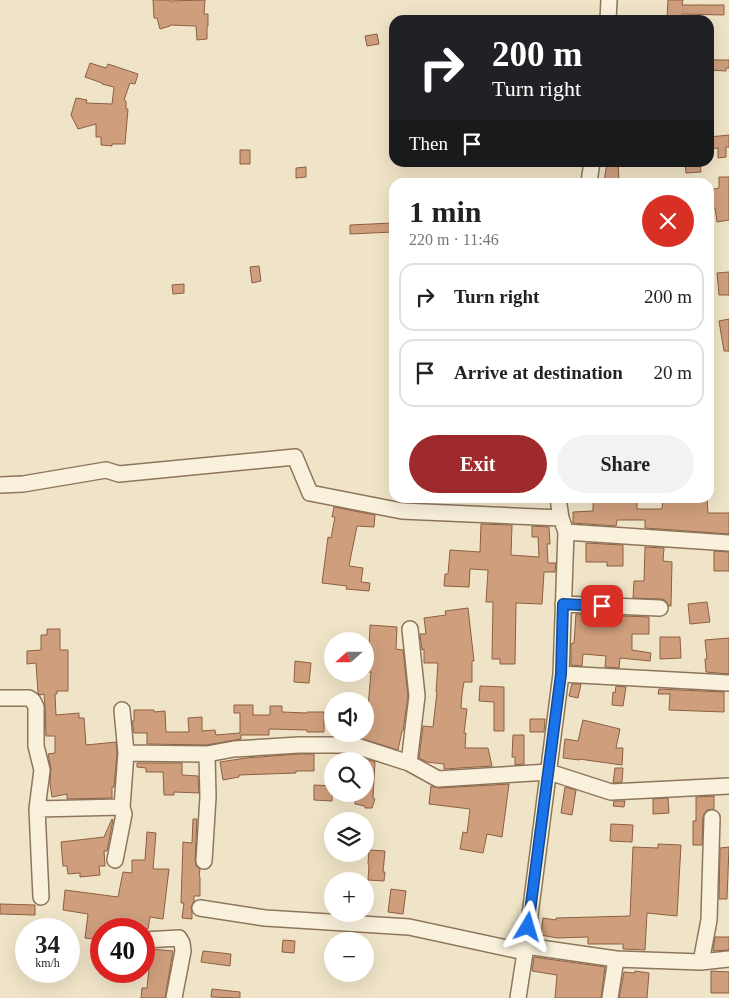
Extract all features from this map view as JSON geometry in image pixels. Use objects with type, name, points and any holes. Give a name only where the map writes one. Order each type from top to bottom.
[{"type":"street","points":[[608,15],[609,0]]},
{"type":"street","points":[[0,485],[23,484],[106,470],[119,474],[295,457],[310,493],[402,511],[563,525],[729,543]]},
{"type":"street","points":[[518,998],[561,674],[563,525],[559,503]]},
{"type":"street","points":[[563,604],[660,608]]},
{"type":"street","points":[[408,762],[417,696],[410,629]]},
{"type":"street","points":[[561,674],[729,684]]},
{"type":"street","points":[[0,698],[29,698],[36,707],[36,746],[42,770],[37,809],[41,897]]},
{"type":"street","points":[[114,860],[124,814],[122,807],[126,753],[122,710]]},
{"type":"street","points":[[126,753],[207,754],[234,749],[299,745],[353,745],[408,762],[438,779],[549,772],[611,792],[729,786]]},
{"type":"street","points":[[204,861],[208,798],[207,754]]},
{"type":"street","points":[[37,809],[122,807]]},
{"type":"street","points":[[702,962],[709,920],[712,818]]},
{"type":"street","points":[[200,908],[265,918],[409,927],[525,949],[616,959],[702,962],[729,959]]},
{"type":"street","points":[[155,939],[178,938],[182,943],[183,951],[174,998]]},
{"type":"street","points":[[610,998],[616,959]]},
{"type":"building","points":[[153,0],[205,0],[204,14],[208,14],[207,39],[197,40],[196,26],[170,25],[160,29],[157,18],[154,18]]},
{"type":"building","points":[[668,0],[683,0],[682,5],[724,5],[724,15],[667,15]]},
{"type":"building","points":[[377,34],[379,44],[367,46],[365,36]]},
{"type":"building","points":[[714,60],[729,60],[729,68],[726,68],[726,71],[714,70]]},
{"type":"building","points":[[90,63],[106,68],[108,64],[138,74],[135,84],[130,83],[124,100],[126,101],[126,109],[128,109],[125,144],[101,145],[101,137],[96,137],[96,124],[78,129],[71,115],[76,98],[87,100],[86,103],[112,104],[114,87],[85,77]]},
{"type":"building","points":[[729,135],[729,147],[726,147],[726,157],[718,158],[718,148],[714,148],[714,136]]},
{"type":"building","points":[[240,150],[250,150],[250,164],[240,164]]},
{"type":"building","points":[[306,167],[306,177],[296,178],[296,168]]},
{"type":"building","points":[[606,167],[618,167],[619,178],[605,178]]},
{"type":"building","points":[[685,167],[700,167],[701,172],[686,173]]},
{"type":"building","points":[[719,177],[729,177],[729,220],[717,222],[714,208],[714,189],[719,188]]},
{"type":"building","points":[[389,223],[389,232],[350,234],[350,225]]},
{"type":"building","points":[[259,266],[261,281],[252,283],[250,267]]},
{"type":"building","points":[[729,272],[729,295],[719,295],[717,273]]},
{"type":"building","points":[[184,284],[184,293],[173,294],[172,285]]},
{"type":"building","points":[[729,319],[729,351],[724,351],[719,321]]},
{"type":"building","points":[[593,503],[637,503],[637,509],[662,509],[663,503],[707,503],[708,513],[729,513],[729,534],[645,528],[645,520],[617,520],[616,526],[573,523],[573,512],[593,511]]},
{"type":"building","points":[[334,507],[375,515],[374,527],[357,526],[349,566],[363,568],[361,582],[370,583],[369,591],[346,589],[347,586],[322,583],[328,537],[331,538],[335,517],[332,517]]},
{"type":"building","points":[[481,524],[512,525],[511,555],[539,557],[538,537],[532,537],[532,526],[549,527],[550,544],[547,544],[548,563],[556,563],[555,572],[544,572],[542,604],[516,603],[515,664],[500,664],[500,659],[492,659],[493,602],[486,602],[488,570],[470,569],[469,587],[444,586],[445,574],[448,574],[450,550],[480,552]]},
{"type":"building","points":[[586,543],[623,545],[623,566],[607,566],[607,562],[586,562]]},
{"type":"building","points":[[645,547],[664,548],[663,561],[672,562],[671,606],[661,599],[633,598],[634,581],[644,581]]},
{"type":"building","points":[[714,551],[729,552],[729,571],[714,571]]},
{"type":"building","points":[[707,602],[710,622],[690,624],[688,604]]},
{"type":"building","points":[[468,608],[474,661],[472,661],[472,682],[464,682],[462,694],[461,708],[467,709],[464,733],[466,733],[465,748],[488,748],[492,766],[444,769],[444,764],[427,762],[419,758],[423,726],[433,727],[438,663],[424,663],[424,649],[422,650],[420,634],[426,634],[424,618],[446,615],[445,611]]},
{"type":"building","points":[[576,614],[649,617],[649,634],[632,634],[632,650],[651,653],[650,661],[620,658],[619,668],[605,667],[606,656],[583,654],[582,666],[571,665],[571,645],[574,643]]},
{"type":"building","points":[[370,625],[397,627],[396,649],[403,650],[408,696],[398,750],[373,742],[374,692],[369,692],[370,682],[374,682],[374,632],[370,632]]},
{"type":"building","points":[[47,629],[60,629],[60,650],[68,650],[68,691],[57,691],[57,694],[55,694],[56,715],[79,713],[79,718],[84,718],[86,745],[116,742],[117,753],[112,798],[67,799],[67,794],[52,797],[50,784],[51,768],[48,754],[55,753],[55,736],[46,736],[44,694],[40,695],[38,693],[36,663],[27,664],[27,651],[41,650],[41,635],[47,635]]},
{"type":"building","points":[[660,637],[680,637],[681,658],[660,659]]},
{"type":"building","points":[[729,638],[729,674],[706,672],[705,640]]},
{"type":"building","points":[[295,661],[311,663],[309,683],[294,682]]},
{"type":"building","points":[[572,684],[581,684],[578,698],[569,696]]},
{"type":"building","points":[[480,686],[504,687],[504,731],[494,731],[494,702],[479,701]]},
{"type":"building","points":[[616,686],[626,687],[623,706],[612,705],[613,692],[615,693]]},
{"type":"building","points":[[659,689],[724,692],[724,712],[669,710],[670,694],[658,694]]},
{"type":"building","points":[[234,705],[253,705],[253,715],[270,715],[270,706],[282,706],[282,712],[324,712],[324,732],[269,729],[269,735],[241,735],[241,739],[206,745],[147,744],[147,733],[134,733],[132,721],[134,721],[134,710],[165,711],[166,732],[189,732],[188,718],[202,717],[202,731],[215,730],[216,735],[240,733],[240,713],[234,713]]},
{"type":"building","points":[[530,719],[545,719],[544,732],[530,732]]},
{"type":"building","points":[[583,720],[620,729],[616,748],[623,748],[622,765],[563,758],[565,739],[578,741]]},
{"type":"building","points":[[513,735],[524,735],[524,764],[515,765],[515,757],[512,757]]},
{"type":"building","points":[[314,754],[314,771],[239,775],[239,777],[223,780],[220,762]]},
{"type":"building","points":[[137,763],[182,763],[182,775],[198,776],[199,793],[174,792],[174,795],[164,795],[163,772],[146,772],[146,768],[137,767]]},
{"type":"building","points":[[615,768],[623,768],[622,782],[613,783]]},
{"type":"building","points":[[509,784],[502,837],[487,834],[483,853],[460,849],[463,832],[467,833],[470,809],[429,804],[431,786],[439,788]]},
{"type":"building","points":[[314,785],[324,786],[324,801],[314,800]]},
{"type":"building","points":[[565,787],[576,790],[572,815],[561,813]]},
{"type":"building","points":[[714,796],[714,809],[707,810],[703,817],[702,845],[693,845],[696,797]]},
{"type":"building","points":[[668,798],[669,813],[653,814],[653,799]]},
{"type":"building","points":[[614,801],[625,801],[624,807],[613,806]]},
{"type":"building","points":[[355,802],[374,802],[372,808],[365,808],[365,806],[355,804]]},
{"type":"building","points":[[112,819],[107,851],[104,851],[105,866],[99,866],[100,875],[80,877],[80,873],[68,874],[67,866],[63,866],[61,842],[104,837]]},
{"type":"building","points":[[193,819],[197,819],[195,860],[196,866],[200,869],[200,896],[194,896],[191,907],[192,919],[182,918],[184,903],[181,903],[183,842],[192,843]]},
{"type":"building","points":[[611,824],[633,825],[632,842],[610,841]]},
{"type":"building","points":[[147,832],[156,833],[153,869],[169,869],[163,919],[150,917],[90,918],[90,939],[85,938],[88,914],[63,910],[65,890],[118,897],[123,872],[132,873],[132,860],[145,860]]},
{"type":"building","points":[[658,844],[681,845],[677,916],[647,913],[645,950],[623,949],[623,944],[588,944],[588,937],[557,938],[541,935],[543,918],[556,920],[556,918],[630,916],[633,847],[658,848]]},
{"type":"building","points":[[729,847],[727,899],[719,899],[720,848]]},
{"type":"building","points":[[374,850],[385,851],[384,881],[374,880],[374,872],[369,872],[368,862],[374,862]]},
{"type":"building","points":[[391,889],[406,891],[403,914],[388,912]]},
{"type":"building","points":[[0,904],[35,905],[35,915],[0,914]]},
{"type":"building","points":[[715,937],[729,937],[729,950],[713,951]]},
{"type":"building","points":[[283,940],[295,941],[294,953],[282,952]]},
{"type":"building","points":[[155,949],[173,951],[165,998],[141,998],[142,988],[147,988],[148,983],[155,983]]},
{"type":"building","points":[[203,951],[231,954],[230,966],[201,962]]},
{"type":"building","points":[[534,957],[605,967],[601,998],[555,998],[557,975],[532,971]]},
{"type":"building","points":[[635,971],[649,973],[647,998],[619,998],[624,972],[635,973]]},
{"type":"building","points":[[711,971],[729,972],[729,993],[711,993]]},
{"type":"building","points":[[212,989],[240,992],[240,998],[211,997]]},
{"type":"route","points":[[528,927],[561,674],[563,604],[602,606]]}]
